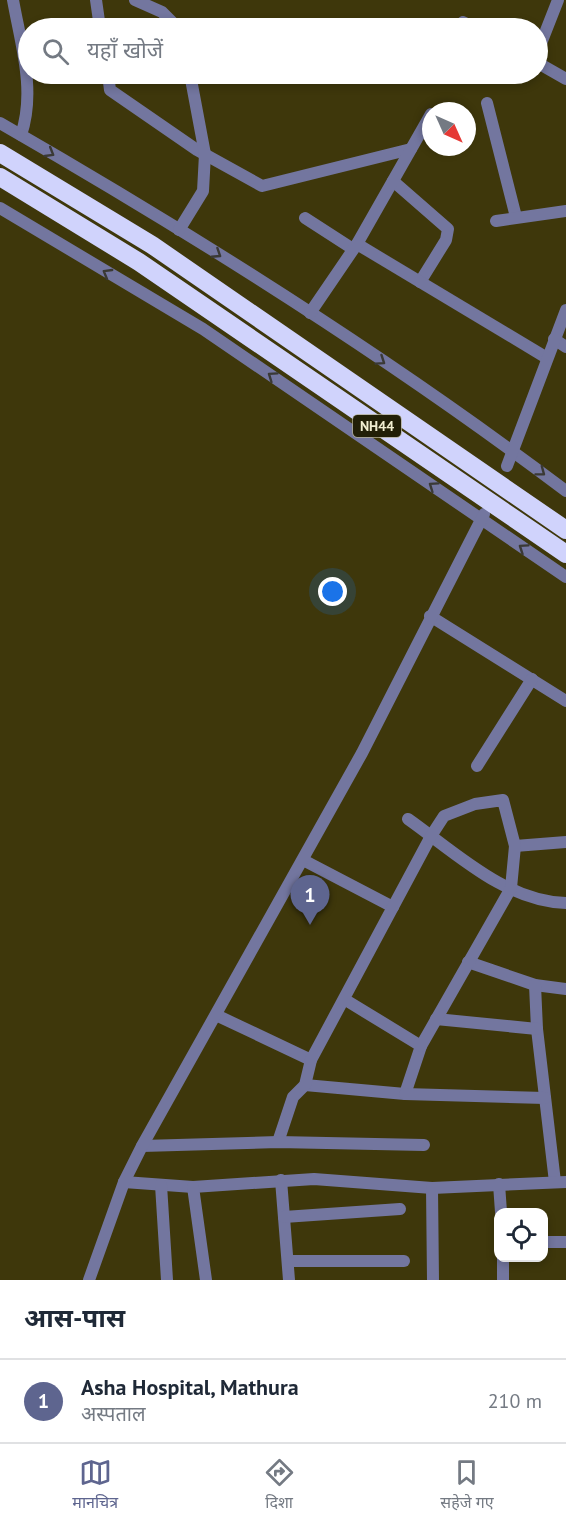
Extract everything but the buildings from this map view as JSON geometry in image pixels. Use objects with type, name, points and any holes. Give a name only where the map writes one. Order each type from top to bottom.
[{"type":"highway","name":"NH44","points":[[0,153],[152,245],[566,530]]},
{"type":"highway","name":"NH44","points":[[0,177],[139,262],[566,554]]},
{"type":"street","points":[[14,0],[18,26]]},
{"type":"street","points":[[96,0],[99,18]]},
{"type":"street","points":[[135,0],[162,12],[168,18]]},
{"type":"street","points":[[548,24],[558,0]]},
{"type":"street","points":[[548,69],[566,79]]},
{"type":"street","points":[[21,135],[27,117],[29,96],[27,84]]},
{"type":"street","points":[[109,84],[110,90],[205,154],[262,186],[411,149]]},
{"type":"street","points":[[179,230],[202,191],[205,154],[192,84]]},
{"type":"street","points":[[488,103],[516,217]]},
{"type":"street","points":[[0,123],[179,230],[310,313],[513,451],[566,491]]},
{"type":"street","points":[[310,313],[355,246],[422,130]]},
{"type":"street","points":[[393,182],[448,228],[446,240],[420,282]]},
{"type":"street","points":[[0,208],[203,328],[482,517],[566,577]]},
{"type":"street","points":[[496,221],[566,211]]},
{"type":"street","points":[[305,218],[420,282],[547,358]]},
{"type":"street","points":[[507,466],[566,310]]},
{"type":"street","points":[[554,339],[566,347]]},
{"type":"street","points":[[89,1280],[124,1182],[142,1146],[362,753],[482,517]]},
{"type":"street","points":[[430,616],[566,700]]},
{"type":"street","points":[[477,766],[532,679]]},
{"type":"street","points":[[278,1142],[293,1097],[306,1085],[311,1060],[431,836],[444,816],[475,804],[502,800],[515,846],[511,888],[421,1046],[405,1094]]},
{"type":"street","points":[[408,819],[491,881],[544,902],[566,903]]},
{"type":"street","points":[[515,846],[566,842]]},
{"type":"street","points":[[303,860],[393,907]]},
{"type":"street","points":[[468,962],[535,985],[566,989]]},
{"type":"street","points":[[124,1182],[193,1187],[314,1179],[432,1188],[560,1182],[545,1098],[537,1029],[535,985]]},
{"type":"street","points":[[344,999],[421,1046]]},
{"type":"street","points":[[216,1015],[311,1060]]},
{"type":"street","points":[[436,1019],[537,1029]]},
{"type":"street","points":[[306,1085],[405,1094],[545,1098]]},
{"type":"street","points":[[142,1146],[278,1142],[424,1145]]},
{"type":"street","points":[[281,1180],[289,1280]]},
{"type":"street","points":[[499,1184],[501,1208]]},
{"type":"street","points":[[161,1185],[167,1280]]},
{"type":"street","points":[[193,1187],[206,1280]]},
{"type":"street","points":[[432,1188],[433,1280]]},
{"type":"street","points":[[284,1217],[400,1209]]},
{"type":"street","points":[[548,1242],[566,1242]]},
{"type":"street","points":[[288,1261],[404,1261]]},
{"type":"street","points":[[503,1262],[503,1280]]},
{"type":"place","name":"Asha Hospital, Mathura","points":[[310,925]]}]
